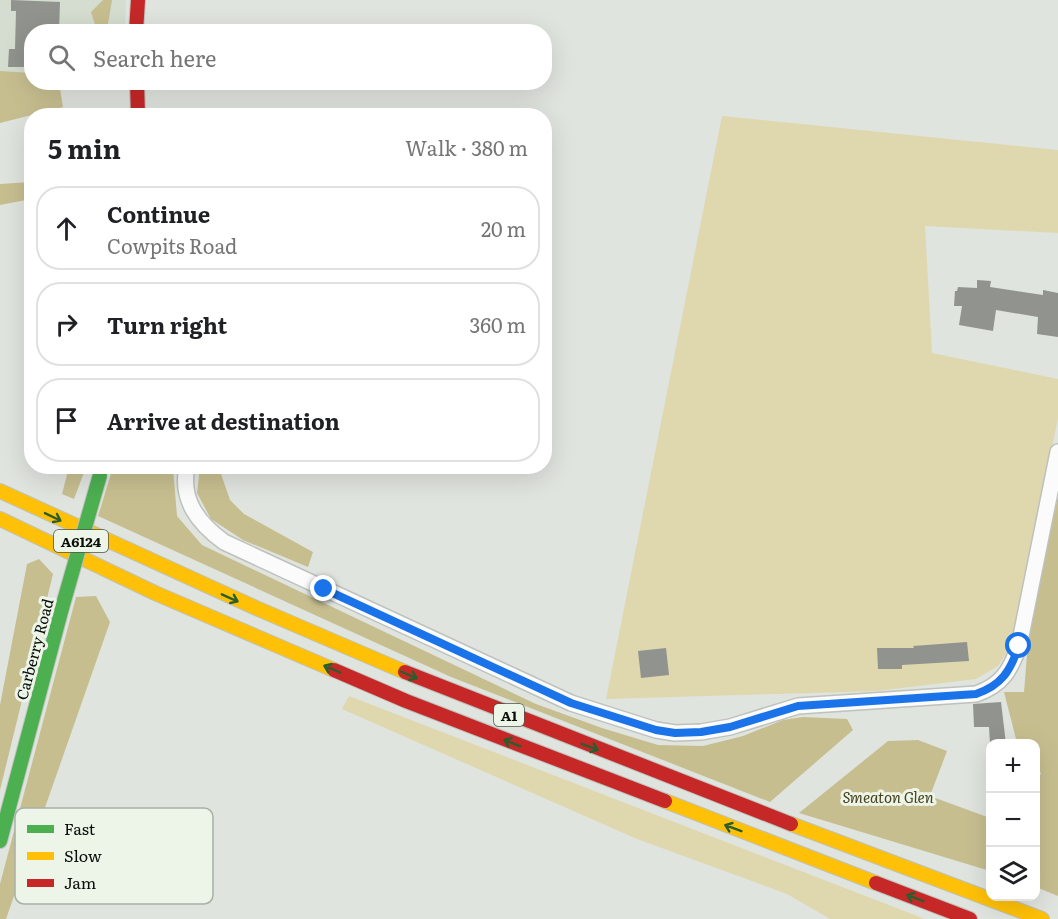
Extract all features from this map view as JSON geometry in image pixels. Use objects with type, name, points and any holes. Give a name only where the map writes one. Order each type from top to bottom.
[{"type":"main road","points":[[136,24],[138,0]]},
{"type":"main road","points":[[137,90],[138,108]]},
{"type":"main road","name":"Carberry Road","points":[[0,841],[100,474]]},
{"type":"main road","name":"A1","points":[[0,491],[233,600],[449,691],[1042,919]]},
{"type":"main road","name":"A1","points":[[0,519],[155,592],[406,701],[970,919]]},
{"type":"street","points":[[186,474],[185,485],[188,503],[198,519],[224,542],[571,703],[656,730],[675,733],[701,732],[730,727],[798,706],[976,694],[990,689],[1002,680],[1012,665],[1019,646],[1058,452]]},
{"type":"shaded area","points":[[0,0],[126,0],[125,24],[24,24],[24,87],[0,88]]},
{"type":"shaded area","points":[[722,116],[1058,150],[1058,233],[925,226],[932,353],[1058,379],[1058,418],[1013,642],[998,666],[976,679],[877,691],[606,699]]},
{"type":"shaded area","points":[[349,696],[925,919],[830,919],[787,894],[637,839],[342,709]]},
{"type":"green space","points":[[103,0],[112,0],[108,24],[95,24],[91,12]]},
{"type":"green space","points":[[0,71],[24,73],[24,90],[60,90],[63,107],[24,108],[24,117],[0,123]]},
{"type":"green space","points":[[24,182],[24,200],[0,205],[0,184]]},
{"type":"green space","points":[[67,474],[83,474],[74,499],[62,494]]},
{"type":"green space","points":[[111,474],[174,474],[177,516],[202,545],[536,704],[658,745],[703,746],[743,736],[783,720],[803,717],[847,719],[853,730],[770,802],[451,677],[98,516]]},
{"type":"green space","points":[[199,474],[221,474],[230,500],[244,514],[313,552],[308,567],[243,540],[211,519],[197,493]]},
{"type":"green space","points":[[1058,496],[1058,896],[1040,889],[1040,739],[1016,739],[1004,692],[1024,692],[1028,643]]},
{"type":"green space","points":[[39,559],[53,574],[0,790],[0,705],[27,564]]},
{"type":"green space","points":[[96,596],[110,622],[45,808],[20,808],[76,597]]},
{"type":"green space","name":"Smeaton Glen","points":[[918,740],[947,751],[930,796],[986,817],[986,870],[799,813],[888,741]]},
{"type":"green space","points":[[15,827],[15,893],[6,919],[0,919],[0,884]]},
{"type":"building","points":[[11,0],[60,2],[59,24],[24,24],[24,67],[8,67],[9,49],[15,49],[16,11],[11,11]]},
{"type":"building","points":[[977,280],[991,281],[990,287],[1043,295],[1043,290],[1058,293],[1058,337],[1037,334],[1038,317],[996,310],[993,331],[959,325],[962,306],[954,306],[955,291],[958,287],[977,288]]},
{"type":"building","points":[[967,642],[969,661],[902,665],[902,669],[878,669],[877,648],[914,648],[913,646]]},
{"type":"building","points":[[666,648],[669,675],[641,678],[638,651]]},
{"type":"building","points":[[1001,702],[1005,739],[990,739],[989,727],[974,727],[973,704]]},
{"type":"traffic: fast","points":[[62,608],[100,475]]},
{"type":"traffic: fast","points":[[0,841],[62,608]]},
{"type":"traffic: slow","points":[[0,491],[256,608],[405,672]]},
{"type":"traffic: slow","points":[[0,519],[155,593],[334,670]]},
{"type":"traffic: slow","points":[[665,801],[876,883]]},
{"type":"traffic: slow","points":[[791,824],[1042,919]]},
{"type":"traffic: jam","points":[[136,24],[138,0]]},
{"type":"traffic: jam","points":[[137,90],[138,108]]},
{"type":"traffic: jam","points":[[334,670],[406,701],[665,801]]},
{"type":"traffic: jam","points":[[405,672],[791,824]]},
{"type":"traffic: jam","points":[[876,883],[970,919]]},
{"type":"route","points":[[324,589],[571,703],[656,730],[675,733],[701,732],[730,727],[798,706],[976,694],[990,689],[1002,680],[1012,665],[1019,646]]}]
